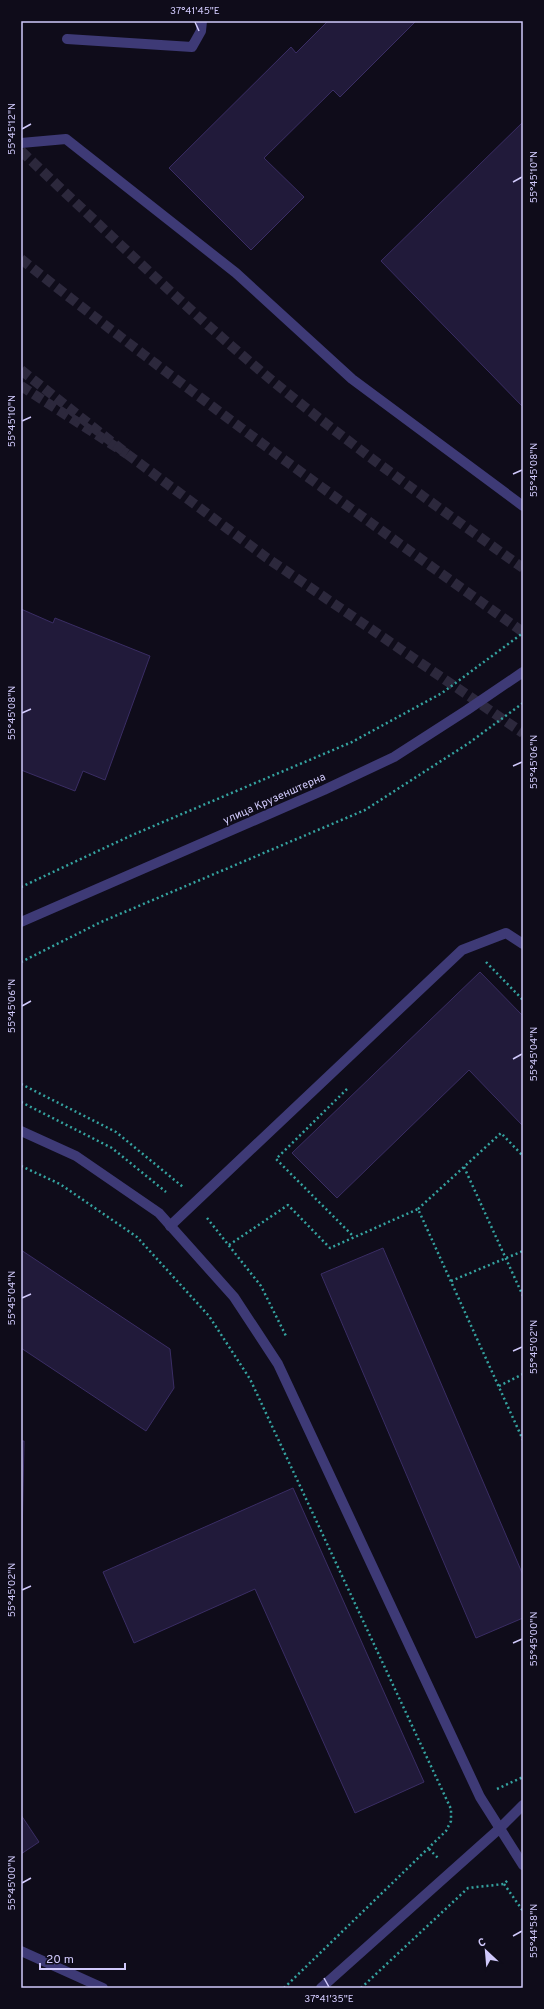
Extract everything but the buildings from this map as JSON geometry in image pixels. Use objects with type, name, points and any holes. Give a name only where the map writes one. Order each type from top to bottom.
[{"type":"street","points":[[67,39],[192,47],[201,31],[202,21]]},
{"type":"street","points":[[21,143],[66,139],[236,273],[352,379],[523,506]]},
{"type":"street","name":"улица Крузенштерна","points":[[21,922],[324,790],[394,757],[523,672]]},
{"type":"street","points":[[170,1226],[462,950],[506,933],[523,944]]},
{"type":"street","points":[[21,1132],[76,1156],[159,1213],[234,1297],[278,1364],[480,1797],[523,1865]]},
{"type":"street","points":[[321,1988],[499,1829],[523,1805]]},
{"type":"street","points":[[21,1951],[103,1988]]},
{"type":"path","points":[[21,887],[130,836],[352,742],[442,693],[523,633]]},
{"type":"path","points":[[21,962],[101,922],[365,810],[468,742],[523,703]]},
{"type":"path","points":[[482,957],[523,1000]]},
{"type":"path","points":[[350,1086],[276,1158],[354,1237]]},
{"type":"path","points":[[229,1246],[288,1205],[330,1248],[418,1209],[501,1133],[523,1156]]},
{"type":"path","points":[[21,1166],[60,1184],[137,1237],[209,1316],[250,1380],[451,1809],[451,1821],[446,1831],[284,1988]]},
{"type":"path","points":[[464,1167],[523,1296]]},
{"type":"path","points":[[418,1209],[523,1440]]},
{"type":"path","points":[[451,1280],[523,1251]]},
{"type":"path","points":[[498,1386],[523,1374]]},
{"type":"path","points":[[361,1988],[468,1888],[504,1884],[523,1911]]},
{"type":"tunnel","points":[[21,151],[196,315],[269,378],[360,449],[523,568]]},
{"type":"tunnel","points":[[21,259],[144,355],[269,449],[523,632]]},
{"type":"tunnel","points":[[21,370],[127,454],[267,558],[523,733]]},
{"type":"tunnel","points":[[21,386],[127,454]]}]
